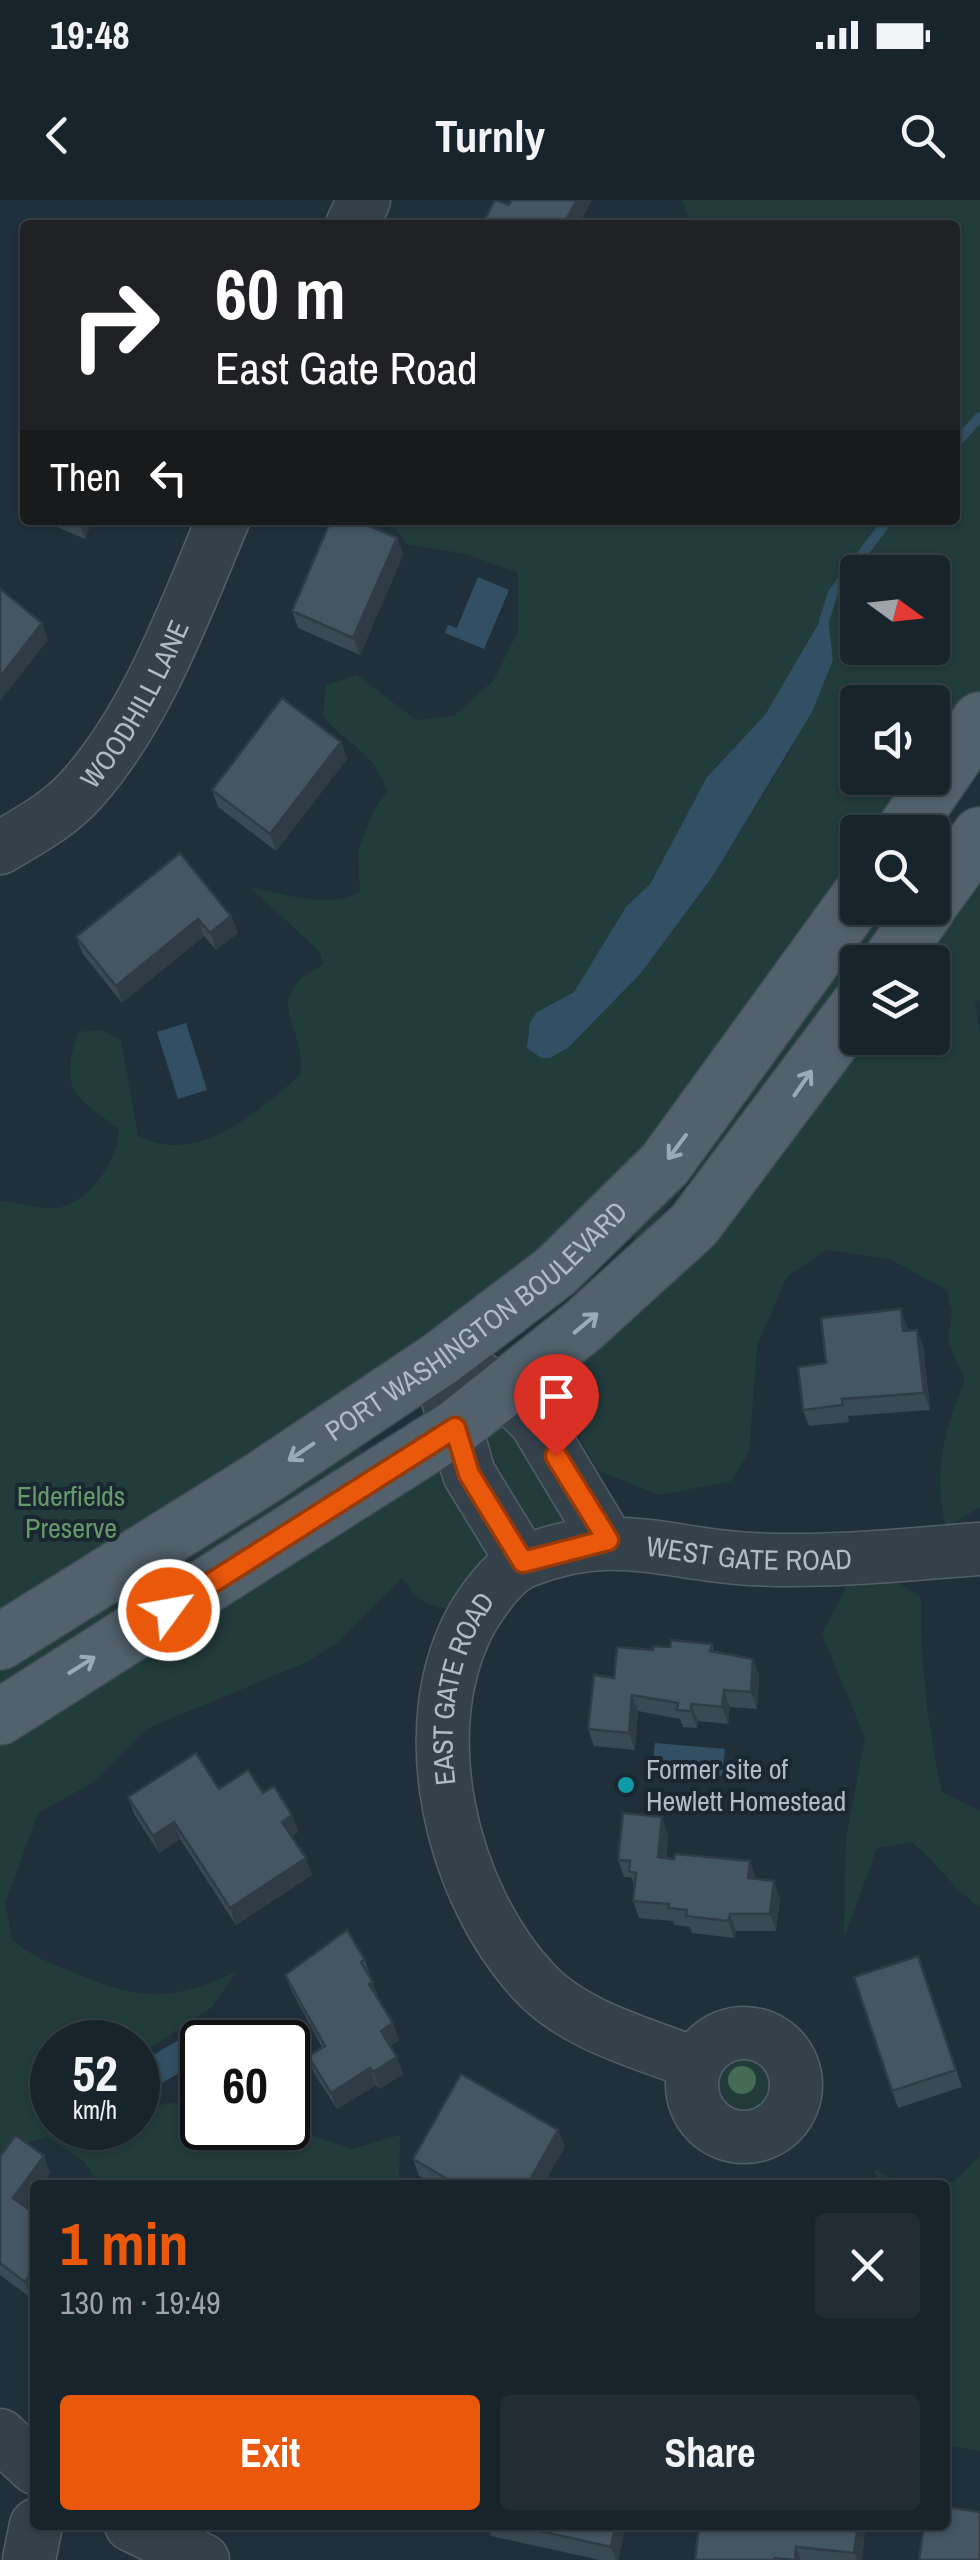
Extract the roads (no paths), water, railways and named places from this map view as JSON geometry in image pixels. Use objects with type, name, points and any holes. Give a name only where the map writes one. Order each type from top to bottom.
[{"type":"main road","points":[[915,815],[980,720]]},
{"type":"main road","points":[[950,876],[980,835]]},
{"type":"main road","name":"PORT WASHINGTON BOULEVARD","points":[[0,1642],[261,1479],[440,1359],[556,1271],[664,1164],[840,923]]},
{"type":"main road","points":[[0,1717],[455,1428],[583,1326],[694,1225],[840,1030]]},
{"type":"street","name":"WOODHILL LANE","points":[[0,848],[80,792],[114,747],[222,525]]},
{"type":"street","points":[[440,1359],[504,1390],[534,1422],[608,1540]]},
{"type":"street","name":"EAST GATE ROAD","points":[[440,1359],[469,1474],[523,1562],[482,1603],[459,1649],[445,1711],[445,1774],[458,1846],[507,1949],[546,1993],[585,2019],[696,2064]]},
{"type":"street","name":"WEST GATE ROAD","points":[[523,1562],[608,1540],[790,1560],[979,1546]]},
{"type":"street","points":[[0,2435],[30,2463]]},
{"type":"street","points":[[29,2560],[35,2530]]},
{"type":"street","points":[[142,2530],[202,2560]]},
{"type":"water","points":[[478,577],[509,590],[484,649],[445,633],[448,625],[457,628]]},
{"type":"water","points":[[827,609],[833,660],[812,712],[713,876],[641,973],[568,1048],[550,1058],[541,1058],[527,1048],[530,1022],[537,1012],[574,992],[626,907],[650,884],[707,777],[765,715]]},
{"type":"water","points":[[186,1023],[207,1090],[178,1099],[157,1032]]},
{"type":"water","points":[[655,1743],[725,1749],[722,1776],[652,1769]]},
{"type":"water","points":[[180,2039],[180,2072],[160,2084],[160,2051]]},
{"type":"waterway","points":[[960,439],[980,417]]},
{"type":"waterway","points":[[824,621],[833,593],[884,525]]},
{"type":"place","name":"Former site of Hewlett Homestead","points":[[626,1785]]},
{"type":"park label","name":"Elderfields Preserve","points":[[71,1512]]}]
